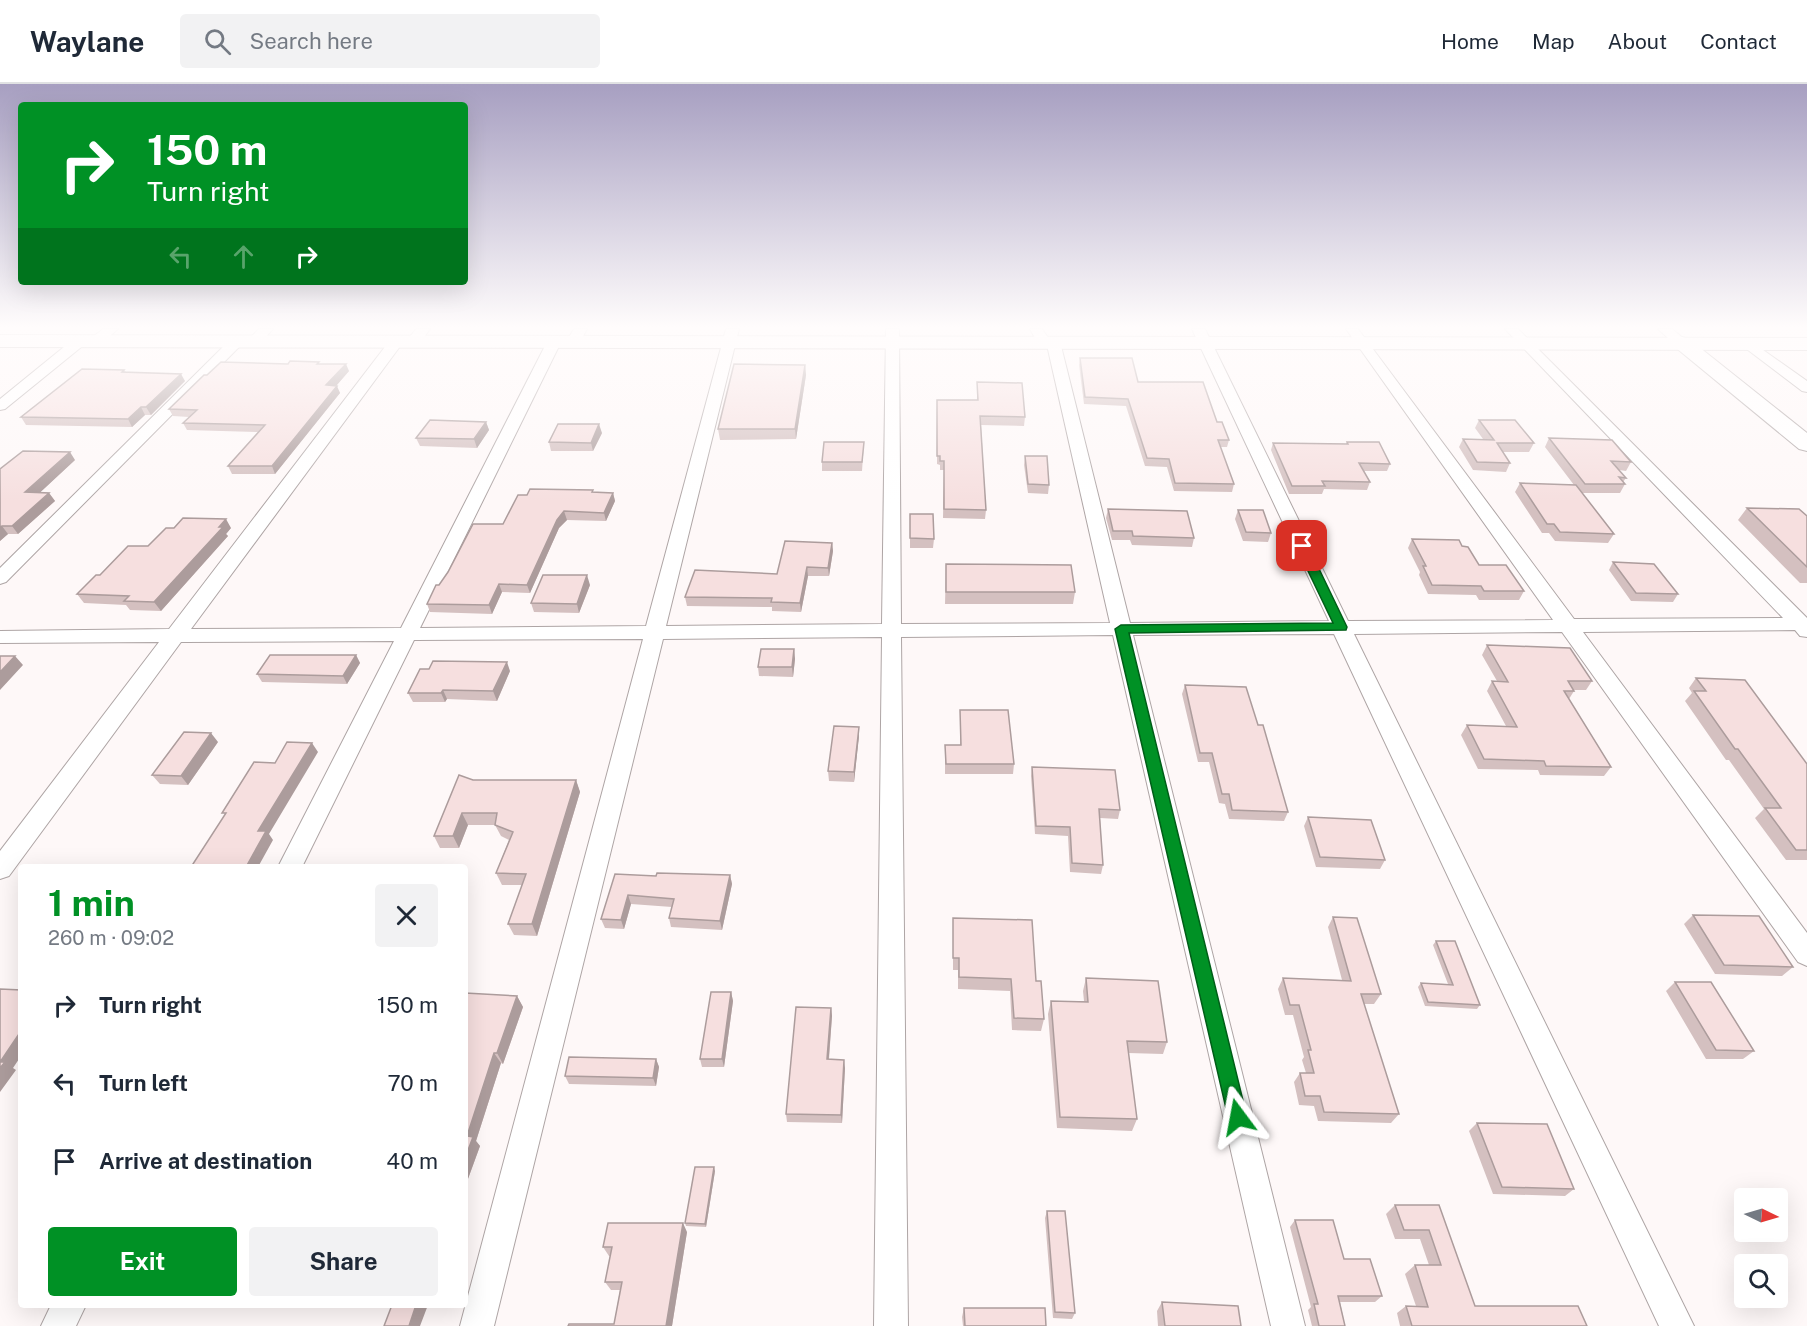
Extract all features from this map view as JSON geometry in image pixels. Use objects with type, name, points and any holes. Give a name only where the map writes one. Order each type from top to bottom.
[{"type":"main road","points":[[1736,387],[1807,444]]},
{"type":"street","points":[[0,406],[26,387]]},
{"type":"street","points":[[0,579],[200,387]]},
{"type":"street","points":[[0,869],[175,636],[372,387]]},
{"type":"street","points":[[292,864],[408,634],[542,387]]},
{"type":"street","points":[[477,1326],[717,387]]},
{"type":"street","points":[[891,1326],[892,387]]},
{"type":"street","points":[[1057,387],[1121,629],[1288,1326]]},
{"type":"street","points":[[1226,387],[1677,1326]]},
{"type":"street","points":[[1395,387],[1807,954]]},
{"type":"street","points":[[1568,387],[1805,626]]},
{"type":"street","points":[[0,637],[1341,627],[1805,626]]},
{"type":"street","points":[[58,1326],[67,1308]]},
{"type":"building","points":[[59,387],[167,387],[146,407],[141,407],[128,419],[21,417]]},
{"type":"building","points":[[192,387],[336,387],[272,466],[228,466],[265,425],[183,423],[197,410],[169,409]]},
{"type":"building","points":[[728,387],[802,387],[795,429],[718,429]]},
{"type":"building","points":[[977,387],[1022,387],[1025,417],[980,416],[986,510],[944,509],[944,461],[940,461],[940,456],[937,456],[937,400],[978,400]]},
{"type":"building","points":[[1084,387],[1205,387],[1217,422],[1222,422],[1229,440],[1218,440],[1234,484],[1175,483],[1169,459],[1147,458],[1128,399],[1085,397]]},
{"type":"building","points":[[430,420],[486,422],[474,439],[416,438]]},
{"type":"building","points":[[1479,420],[1515,420],[1534,443],[1497,443],[1510,463],[1477,462],[1463,439],[1494,440]]},
{"type":"building","points":[[558,424],[599,424],[591,443],[549,442]]},
{"type":"building","points":[[1549,438],[1612,440],[1631,462],[1611,461],[1626,478],[1619,477],[1625,484],[1585,484]]},
{"type":"building","points":[[824,442],[864,442],[862,462],[822,462]]},
{"type":"building","points":[[1347,442],[1379,442],[1390,464],[1359,463],[1370,482],[1322,481],[1325,486],[1292,486],[1273,443],[1348,444]]},
{"type":"building","points":[[23,451],[70,452],[25,492],[49,493],[12,526],[0,527],[0,469]]},
{"type":"building","points":[[1025,456],[1047,456],[1049,485],[1028,484]]},
{"type":"building","points":[[1520,483],[1576,485],[1614,534],[1560,532],[1554,524],[1547,524]]},
{"type":"building","points":[[530,489],[593,490],[592,492],[613,493],[604,513],[564,511],[557,520],[527,585],[499,584],[489,605],[427,604],[436,585],[439,585],[448,572],[473,524],[503,524],[518,495],[527,495]]},
{"type":"building","points":[[1747,508],[1799,509],[1807,516],[1807,567]]},
{"type":"building","points":[[1108,509],[1187,511],[1194,538],[1133,536],[1132,531],[1113,531]]},
{"type":"building","points":[[1238,510],[1263,510],[1271,533],[1246,532]]},
{"type":"building","points":[[910,514],[933,514],[934,539],[910,538]]},
{"type":"building","points":[[183,518],[226,519],[219,527],[223,527],[154,602],[124,601],[129,596],[77,594],[96,575],[100,575],[128,546],[148,546],[166,528],[174,528]]},
{"type":"building","points":[[1412,539],[1459,540],[1462,546],[1468,547],[1479,565],[1506,565],[1524,591],[1484,591],[1481,586],[1432,585],[1423,566],[1426,566]]},
{"type":"building","points":[[785,541],[832,543],[828,568],[807,567],[800,603],[771,602],[772,598],[685,597],[695,570],[777,574]]},
{"type":"building","points":[[1613,562],[1654,564],[1678,594],[1636,593]]},
{"type":"building","points":[[946,564],[1071,565],[1075,592],[946,592]]},
{"type":"building","points":[[543,575],[587,575],[577,604],[531,603]]},
{"type":"building","points":[[1487,645],[1570,648],[1592,681],[1568,681],[1574,691],[1564,691],[1611,767],[1546,766],[1544,761],[1484,759],[1467,725],[1517,727],[1492,681],[1508,682]]},
{"type":"building","points":[[761,649],[794,649],[792,667],[758,667]]},
{"type":"building","points":[[270,655],[356,655],[343,676],[257,674]]},
{"type":"building","points":[[0,656],[15,656],[0,672]]},
{"type":"building","points":[[433,661],[507,662],[493,691],[443,690],[441,693],[408,693],[420,669],[429,669]]},
{"type":"building","points":[[1696,678],[1745,680],[1807,764],[1807,850],[1796,850],[1765,808],[1781,808],[1694,691],[1706,691]]},
{"type":"building","points":[[1185,685],[1246,687],[1258,725],[1263,725],[1288,812],[1232,810],[1229,794],[1222,794],[1212,753],[1200,753]]},
{"type":"building","points":[[960,710],[1008,710],[1014,764],[946,764],[945,745],[961,745]]},
{"type":"building","points":[[834,726],[859,727],[854,772],[828,771]]},
{"type":"building","points":[[184,732],[211,733],[181,776],[152,775]]},
{"type":"building","points":[[287,742],[312,743],[258,831],[266,831],[248,864],[193,864],[226,813],[222,813],[254,762],[275,763]]},
{"type":"building","points":[[1032,767],[1115,770],[1120,810],[1099,809],[1103,865],[1072,863],[1070,827],[1036,826]]},
{"type":"building","points":[[459,775],[473,780],[576,780],[532,924],[508,924],[526,874],[496,873],[513,832],[495,825],[497,813],[462,813],[453,836],[434,836]]},
{"type":"building","points":[[1308,817],[1371,820],[1385,860],[1320,857]]},
{"type":"building","points":[[657,873],[730,875],[720,921],[669,918],[674,899],[628,895],[621,920],[601,919],[615,874],[656,876]]},
{"type":"building","points":[[1693,915],[1759,916],[1793,967],[1724,965]]},
{"type":"building","points":[[1333,917],[1357,918],[1381,994],[1361,994],[1399,1114],[1324,1112],[1320,1096],[1305,1096],[1300,1073],[1314,1073],[1308,1050],[1311,1050],[1299,1005],[1290,1005],[1283,978],[1351,981]]},
{"type":"building","points":[[953,918],[1032,920],[1036,981],[1041,981],[1044,1019],[1014,1018],[1011,979],[959,977],[959,958],[953,958]]},
{"type":"building","points":[[1436,941],[1455,941],[1480,1005],[1428,1002],[1421,983],[1453,985]]},
{"type":"building","points":[[1086,978],[1158,981],[1167,1042],[1127,1041],[1137,1119],[1060,1117],[1051,1001],[1088,1002]]},
{"type":"building","points":[[1675,982],[1711,982],[1754,1051],[1716,1050]]},
{"type":"building","points":[[0,989],[18,990],[18,1035],[0,1062]]},
{"type":"building","points":[[711,992],[731,992],[722,1059],[700,1059]]},
{"type":"building","points":[[468,993],[517,996],[497,1053],[494,1053],[468,1133]]},
{"type":"building","points":[[796,1007],[831,1008],[827,1059],[844,1060],[841,1115],[786,1114]]},
{"type":"building","points":[[569,1057],[656,1059],[653,1078],[565,1076]]},
{"type":"building","points":[[1477,1123],[1547,1124],[1574,1189],[1502,1187]]},
{"type":"building","points":[[468,1136],[473,1137],[468,1150]]},
{"type":"building","points":[[695,1167],[714,1167],[705,1224],[685,1223]]},
{"type":"building","points":[[1395,1205],[1439,1205],[1475,1306],[1578,1306],[1587,1326],[1412,1326],[1406,1306],[1428,1307],[1415,1265],[1441,1265],[1429,1230],[1404,1230]]},
{"type":"building","points":[[1047,1211],[1065,1211],[1075,1313],[1055,1312]]},
{"type":"building","points":[[1295,1220],[1333,1220],[1344,1259],[1370,1259],[1382,1296],[1338,1296],[1345,1326],[1319,1326],[1314,1304],[1318,1304]]},
{"type":"building","points":[[608,1223],[683,1223],[666,1326],[568,1326],[569,1324],[614,1324],[622,1282],[605,1282],[612,1247],[603,1247]]},
{"type":"building","points":[[1162,1302],[1238,1306],[1241,1326],[1165,1326]]},
{"type":"building","points":[[391,1308],[415,1308],[409,1326],[384,1326]]},
{"type":"building","points":[[964,1308],[1045,1308],[1046,1326],[965,1326]]},
{"type":"route","points":[[1238,1117],[1121,629],[1341,627],[1302,546]]}]
